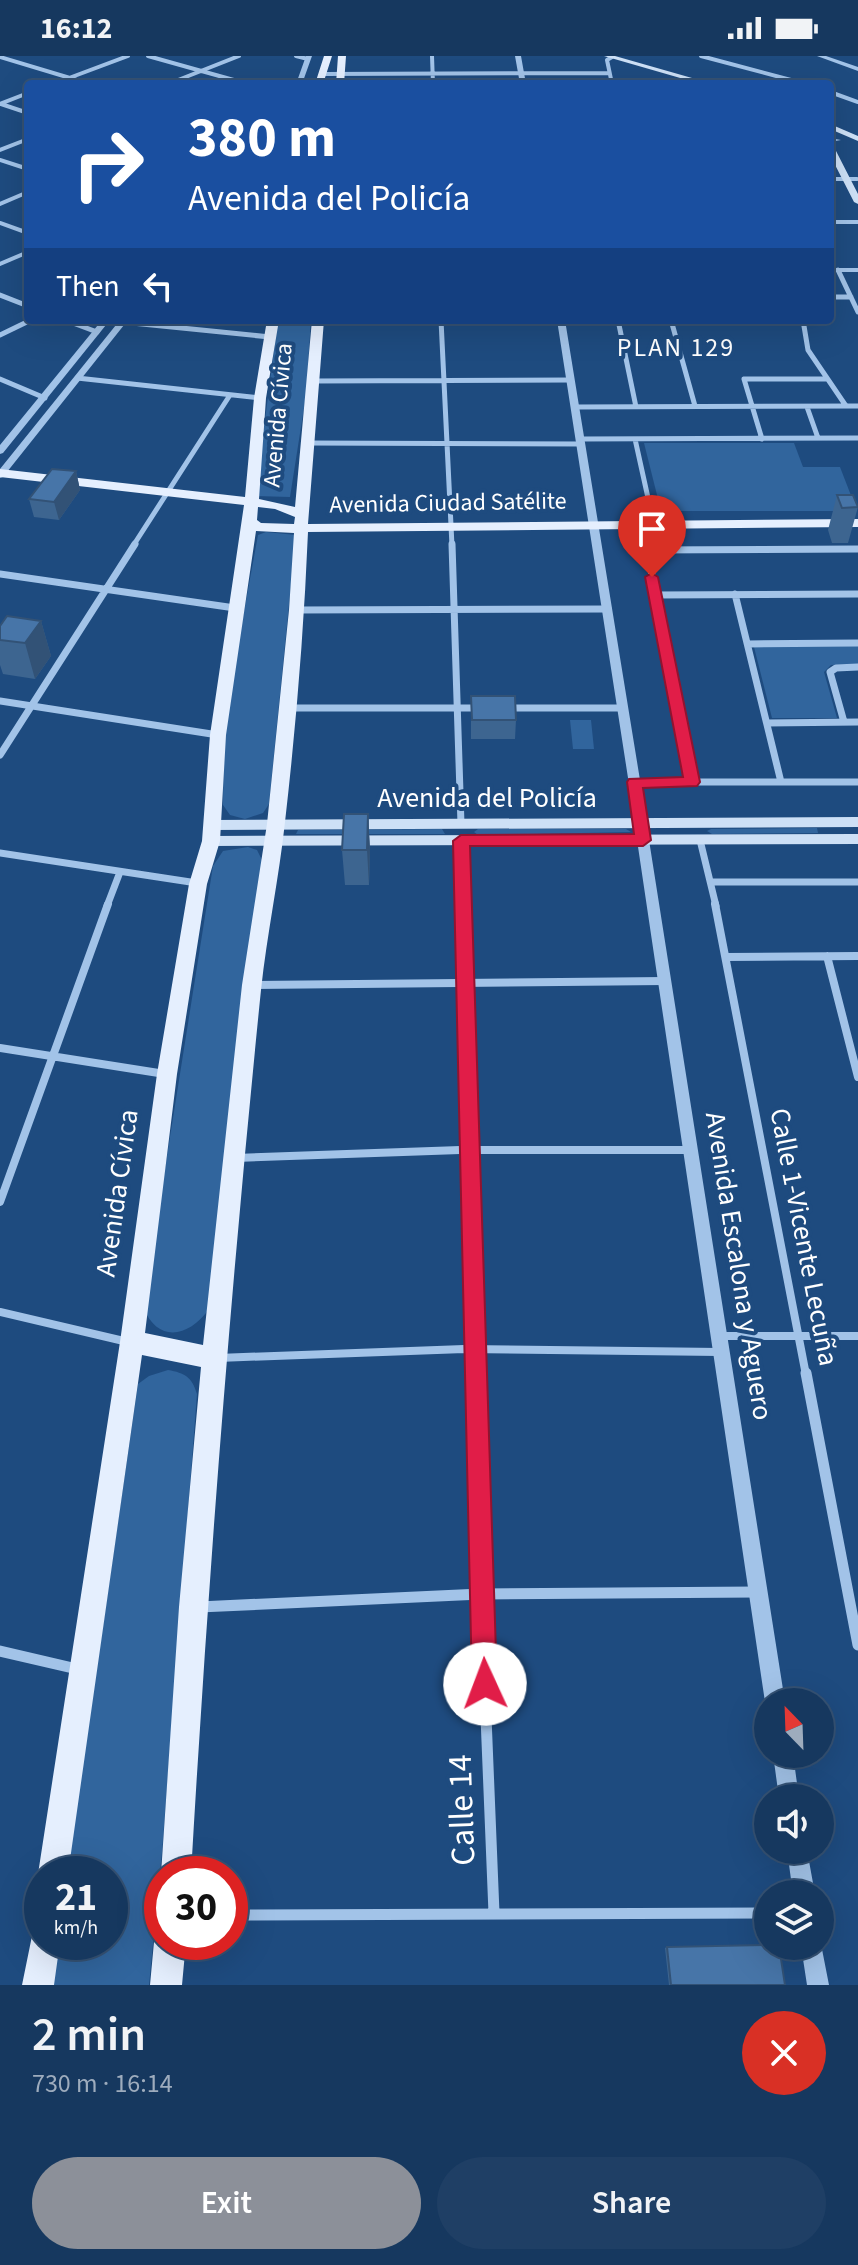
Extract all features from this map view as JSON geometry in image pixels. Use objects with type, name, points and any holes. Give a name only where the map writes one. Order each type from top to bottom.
[{"type":"main road","points":[[321,80],[328,56]]},
{"type":"main road","points":[[340,79],[342,56]]},
{"type":"main road","points":[[594,56],[693,80]]},
{"type":"main road","points":[[609,58],[682,80]]},
{"type":"main road","points":[[834,130],[858,139]]},
{"type":"main road","points":[[858,139],[843,142],[842,151],[858,180]]},
{"type":"main road","points":[[834,156],[858,202]]},
{"type":"main road","name":"Avenida Cívica","points":[[56,1856],[132,1342],[167,1074],[198,884],[211,833],[218,735],[250,521],[260,398],[272,324]]},
{"type":"main road","name":"Avenida Cívica","points":[[177,1856],[193,1607],[214,1358],[252,985],[275,833],[297,610],[306,443],[315,381],[318,324]]},
{"type":"main road","points":[[1,474],[278,505],[302,521]]},
{"type":"main road","points":[[826,519],[858,516]]},
{"type":"main road","points":[[826,519],[858,523]]},
{"type":"main road","name":"Avenida Ciudad Satélite","points":[[250,521],[263,529],[302,521],[826,519]]},
{"type":"main road","name":"Avenida del Policía","points":[[275,833],[461,824],[858,822]]},
{"type":"main road","points":[[641,823],[643,840]]},
{"type":"main road","points":[[698,823],[700,840]]},
{"type":"main road","points":[[461,824],[461,841]]},
{"type":"main road","name":"Avenida del Policía","points":[[211,833],[461,841],[858,839]]},
{"type":"main road","points":[[132,1342],[214,1358]]},
{"type":"main road","points":[[38,1985],[41,1960]]},
{"type":"main road","points":[[166,1985],[168,1960]]},
{"type":"street","points":[[7,59],[15,56]]},
{"type":"street","points":[[64,80],[128,56]]},
{"type":"street","points":[[148,56],[234,80]]},
{"type":"street","points":[[178,80],[239,56]]},
{"type":"street","points":[[296,56],[308,58],[300,80]]},
{"type":"street","points":[[432,56],[433,80]]},
{"type":"street","points":[[518,56],[522,80]]},
{"type":"street","points":[[701,56],[791,80]]},
{"type":"street","points":[[820,56],[858,69]]},
{"type":"street","points":[[609,58],[611,80]]},
{"type":"street","points":[[0,59],[77,80]]},
{"type":"street","points":[[324,74],[340,79],[433,74],[609,73]]},
{"type":"street","points":[[834,93],[858,102]]},
{"type":"street","points":[[0,104],[24,95]]},
{"type":"street","points":[[0,104],[24,112]]},
{"type":"street","points":[[0,150],[24,141]]},
{"type":"street","points":[[0,160],[24,168]]},
{"type":"street","points":[[834,179],[858,180]]},
{"type":"street","points":[[0,204],[24,194]]},
{"type":"street","points":[[834,222],[858,222]]},
{"type":"street","points":[[0,223],[24,232]]},
{"type":"street","points":[[0,264],[24,254]]},
{"type":"street","points":[[834,270],[858,270]]},
{"type":"street","points":[[834,270],[858,312]]},
{"type":"street","points":[[0,295],[24,304]]},
{"type":"street","points":[[834,297],[851,297]]},
{"type":"street","points":[[0,335],[24,323]]},
{"type":"street","points":[[76,324],[97,332]]},
{"type":"street","points":[[0,451],[103,324]]},
{"type":"street","points":[[1,474],[121,324]]},
{"type":"street","points":[[151,324],[270,337]]},
{"type":"street","points":[[441,324],[449,444],[461,824]]},
{"type":"street","points":[[562,324],[641,823]]},
{"type":"street","points":[[619,324],[636,407]]},
{"type":"street","points":[[672,324],[695,406]]},
{"type":"street","points":[[804,324],[808,350],[846,406]]},
{"type":"street","points":[[77,378],[260,398]]},
{"type":"street","points":[[0,379],[45,398]]},
{"type":"street","points":[[762,439],[744,379],[827,379]]},
{"type":"street","points":[[315,381],[571,380]]},
{"type":"street","points":[[0,755],[230,395]]},
{"type":"street","points":[[576,407],[858,406]]},
{"type":"street","points":[[807,407],[818,438]]},
{"type":"street","points":[[306,443],[858,438]]},
{"type":"street","points":[[635,439],[647,550],[692,782]]},
{"type":"street","points":[[647,550],[858,549]]},
{"type":"street","points":[[0,574],[235,608]]},
{"type":"street","points":[[735,594],[781,782]]},
{"type":"street","points":[[655,595],[858,594]]},
{"type":"street","points":[[297,610],[608,609]]},
{"type":"street","points":[[748,644],[858,643]]},
{"type":"street","points":[[844,722],[830,672],[836,668],[858,667]]},
{"type":"street","points":[[0,701],[218,735]]},
{"type":"street","points":[[287,708],[484,708]]},
{"type":"street","points":[[497,708],[623,708]]},
{"type":"street","points":[[767,723],[858,722]]},
{"type":"street","points":[[634,782],[858,782]]},
{"type":"street","name":"Avenida Escalona y Aguero","points":[[643,840],[773,1688]]},
{"type":"street","name":"Calle 1-Vicente Lecuña","points":[[700,840],[726,957],[858,1645]]},
{"type":"street","name":"Calle 14","points":[[461,841],[472,1150],[481,1594],[494,1913]]},
{"type":"street","points":[[0,853],[198,884]]},
{"type":"street","points":[[0,1202],[50,1057],[120,872]]},
{"type":"street","points":[[711,882],[858,882]]},
{"type":"street","points":[[827,956],[858,1077]]},
{"type":"street","points":[[726,957],[858,956]]},
{"type":"street","points":[[252,985],[665,981]]},
{"type":"street","points":[[0,1048],[167,1074]]},
{"type":"street","points":[[234,1158],[472,1150],[691,1150]]},
{"type":"street","points":[[0,1312],[132,1342]]},
{"type":"street","points":[[214,1358],[720,1344],[799,1336],[858,1336]]},
{"type":"street","points":[[193,1607],[481,1594],[758,1592]]},
{"type":"street","points":[[0,1651],[82,1670]]},
{"type":"street","points":[[248,1915],[754,1913]]},
{"type":"street","points":[[814,1960],[818,1985]]},
{"type":"shaded area","points":[[277,324],[311,324],[306,395],[290,497],[255,496]]},
{"type":"shaded area","points":[[644,443],[794,443],[803,467],[840,467],[857,511],[661,511]]},
{"type":"shaded area","points":[[266,532],[296,535],[269,804],[263,813],[245,819],[230,815],[223,805],[224,721],[258,535]]},
{"type":"shaded area","points":[[858,646],[858,664],[831,665],[824,672],[837,718],[772,718],[754,647]]},
{"type":"shaded area","points":[[570,720],[591,720],[594,749],[573,749]]},
{"type":"shaded area","points":[[817,828],[818,833],[712,834],[707,831],[711,829]]},
{"type":"shaded area","points":[[442,829],[445,834],[296,834],[298,830]]},
{"type":"shaded area","points":[[478,829],[626,829],[631,832],[478,835],[474,832]]},
{"type":"shaded area","points":[[248,847],[257,850],[264,864],[209,1309],[192,1326],[174,1332],[165,1331],[149,1319],[143,1307],[213,866],[223,851]]},
{"type":"shaded area","points":[[168,1370],[179,1373],[193,1384],[197,1394],[162,1856],[144,1856],[144,1960],[151,1960],[149,1985],[53,1985],[56,1960],[128,1960],[128,1856],[70,1856],[138,1384],[149,1376]]},
{"type":"building","points":[[52,469],[76,471],[54,502],[29,499]]},
{"type":"building","points":[[837,495],[853,495],[858,507],[842,508]]},
{"type":"building","points":[[7,616],[41,621],[25,643],[0,640],[0,626]]},
{"type":"building","points":[[471,696],[515,696],[516,720],[472,720]]},
{"type":"building","points":[[344,814],[368,814],[367,850],[342,850]]},
{"type":"building","points":[[754,1945],[754,1960],[781,1960],[785,1985],[671,1985],[667,1947]]},
{"type":"district","name":"PLAN 129","points":[[676,347]]},
{"type":"route","points":[[485,1684],[461,841],[643,840],[634,782],[692,782],[652,577]]}]
